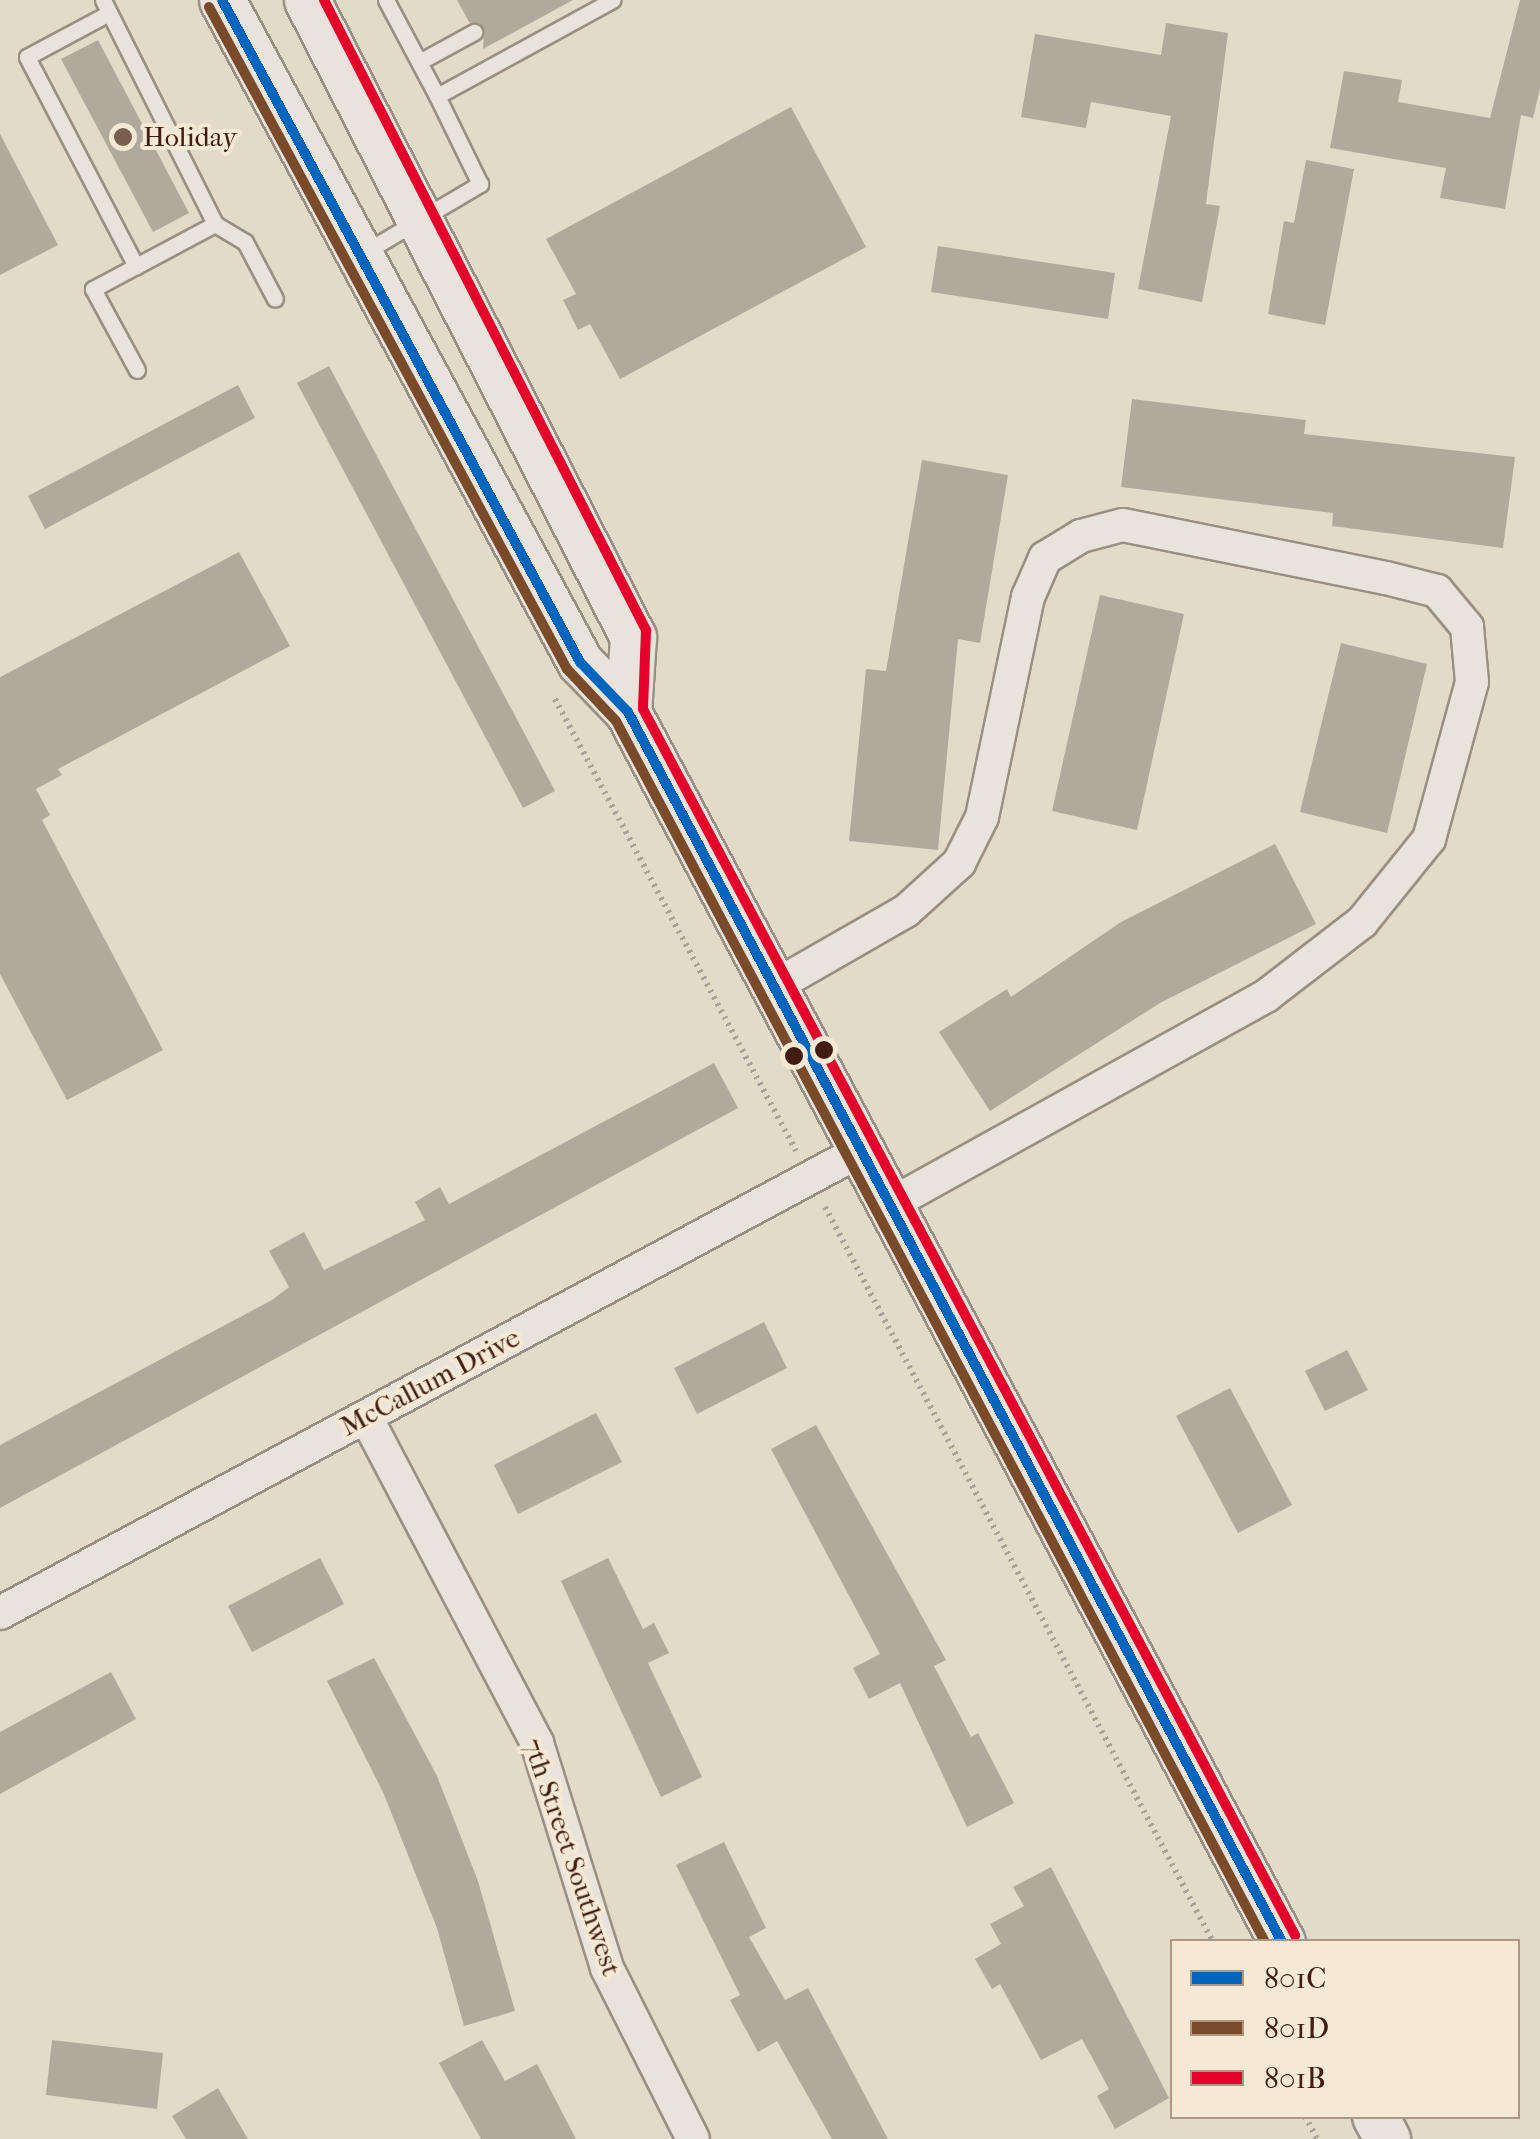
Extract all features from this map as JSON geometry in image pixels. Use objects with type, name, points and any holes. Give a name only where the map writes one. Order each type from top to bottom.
[{"type":"main road","points":[[222,0],[364,252],[580,662],[628,712],[1280,1939]]},
{"type":"main road","points":[[306,0],[422,216],[633,637],[628,712]]},
{"type":"street","points":[[774,986],[906,910],[959,863],[982,818],[1028,597],[1045,558],[1080,536],[1123,524],[1386,578],[1436,591],[1467,627],[1472,682],[1429,839],[1362,922],[1266,996],[890,1204]]},
{"type":"street","name":"McCallum Drive","points":[[0,1613],[860,1151]]},
{"type":"street","name":"7th Street Southwest","points":[[366,1417],[536,1743],[607,1968],[693,2139]]},
{"type":"lane","points":[[364,252],[480,184],[386,0]]},
{"type":"lane","points":[[436,96],[612,0]]},
{"type":"lane","points":[[136,266],[27,57],[106,7],[216,224],[246,242],[275,299]]},
{"type":"lane","points":[[419,62],[474,32]]},
{"type":"lane","points":[[137,370],[93,288],[216,224]]},
{"type":"path","points":[[832,1220],[1210,1939]]},
{"type":"building","points":[[457,0],[573,0],[483,49],[484,28],[469,22]]},
{"type":"building","points":[[1520,0],[1540,0],[1540,89],[1533,118],[1521,115],[1505,209],[1440,198],[1446,168],[1330,148],[1344,71],[1402,80],[1398,102],[1490,118]]},
{"type":"building","points":[[1166,23],[1228,33],[1206,204],[1220,206],[1202,302],[1138,289],[1171,116],[1091,102],[1086,128],[1021,117],[1035,34],[1161,55]]},
{"type":"building","points":[[98,40],[189,213],[153,232],[61,59]]},
{"type":"building","points":[[791,107],[866,247],[620,379],[590,324],[578,330],[563,300],[576,294],[546,239]]},
{"type":"building","points":[[0,134],[58,245],[0,275]]},
{"type":"building","points":[[1306,160],[1354,169],[1325,325],[1268,314],[1284,221],[1294,223]]},
{"type":"building","points":[[938,246],[1115,273],[1108,319],[931,292]]},
{"type":"building","points":[[329,366],[555,791],[523,808],[297,383]]},
{"type":"building","points":[[238,385],[255,418],[45,529],[28,496]]},
{"type":"building","points":[[1132,399],[1306,420],[1304,434],[1515,457],[1503,548],[1332,526],[1333,513],[1121,487]]},
{"type":"building","points":[[922,460],[1008,475],[980,643],[958,639],[938,850],[849,841],[866,669],[886,671]]},
{"type":"building","points":[[239,552],[290,646],[58,769],[62,775],[36,789],[50,815],[42,820],[163,1050],[67,1100],[0,974],[0,677]]},
{"type":"building","points":[[1100,595],[1184,614],[1137,830],[1052,811]]},
{"type":"building","points":[[1341,643],[1427,664],[1387,833],[1300,812]]},
{"type":"building","points":[[1275,844],[1316,924],[1160,1003],[990,1111],[939,1032],[1007,989],[1011,997],[1121,922]]},
{"type":"building","points":[[714,1063],[738,1108],[0,1508],[0,1445],[272,1300],[289,1287],[269,1251],[304,1232],[324,1270],[425,1220],[415,1202],[440,1187],[449,1204]]},
{"type":"building","points":[[764,1322],[787,1368],[697,1414],[674,1368]]},
{"type":"building","points":[[1347,1350],[1368,1390],[1325,1411],[1305,1371]]},
{"type":"building","points":[[1230,1388],[1292,1505],[1238,1533],[1176,1416]]},
{"type":"building","points":[[596,1413],[622,1462],[518,1514],[494,1465]]},
{"type":"building","points":[[816,1425],[946,1660],[934,1666],[971,1737],[978,1733],[1014,1803],[967,1827],[900,1683],[869,1699],[853,1668],[880,1654],[771,1449]]},
{"type":"building","points":[[320,1558],[344,1604],[252,1652],[228,1606]]},
{"type":"building","points":[[608,1558],[643,1629],[654,1623],[669,1653],[648,1663],[702,1777],[661,1797],[561,1581]]},
{"type":"building","points":[[374,1658],[437,1776],[478,1881],[515,2011],[464,2026],[437,1928],[383,1792],[327,1681]]},
{"type":"building","points":[[111,1672],[136,1719],[0,1794],[0,1732]]},
{"type":"building","points":[[724,1842],[766,1928],[749,1937],[785,2000],[808,1988],[888,2139],[832,2139],[777,2041],[758,2052],[730,2000],[740,1995],[676,1865]]},
{"type":"building","points":[[1051,1867],[1169,2098],[1115,2129],[1097,2096],[1109,2089],[1082,2039],[1041,2060],[1000,1984],[992,1989],[975,1959],[1001,1944],[990,1924],[1024,1906],[1013,1887]]},
{"type":"building","points":[[52,2040],[163,2053],[157,2109],[46,2095]]},
{"type":"building","points":[[482,2040],[505,2081],[537,2064],[576,2139],[481,2139],[439,2063]]},
{"type":"building","points":[[218,2088],[248,2139],[186,2139],[172,2116]]},
{"type":"transit line","name":"801C","points":[[222,0],[580,662],[628,712],[1280,1939]]},
{"type":"transit line","name":"801B","points":[[324,0],[646,630],[643,709],[1295,1935]]},
{"type":"transit line","name":"801D","points":[[209,7],[567,669],[616,721],[1263,1939]]},
{"type":"place","name":"Holiday","points":[[123,137]]}]
